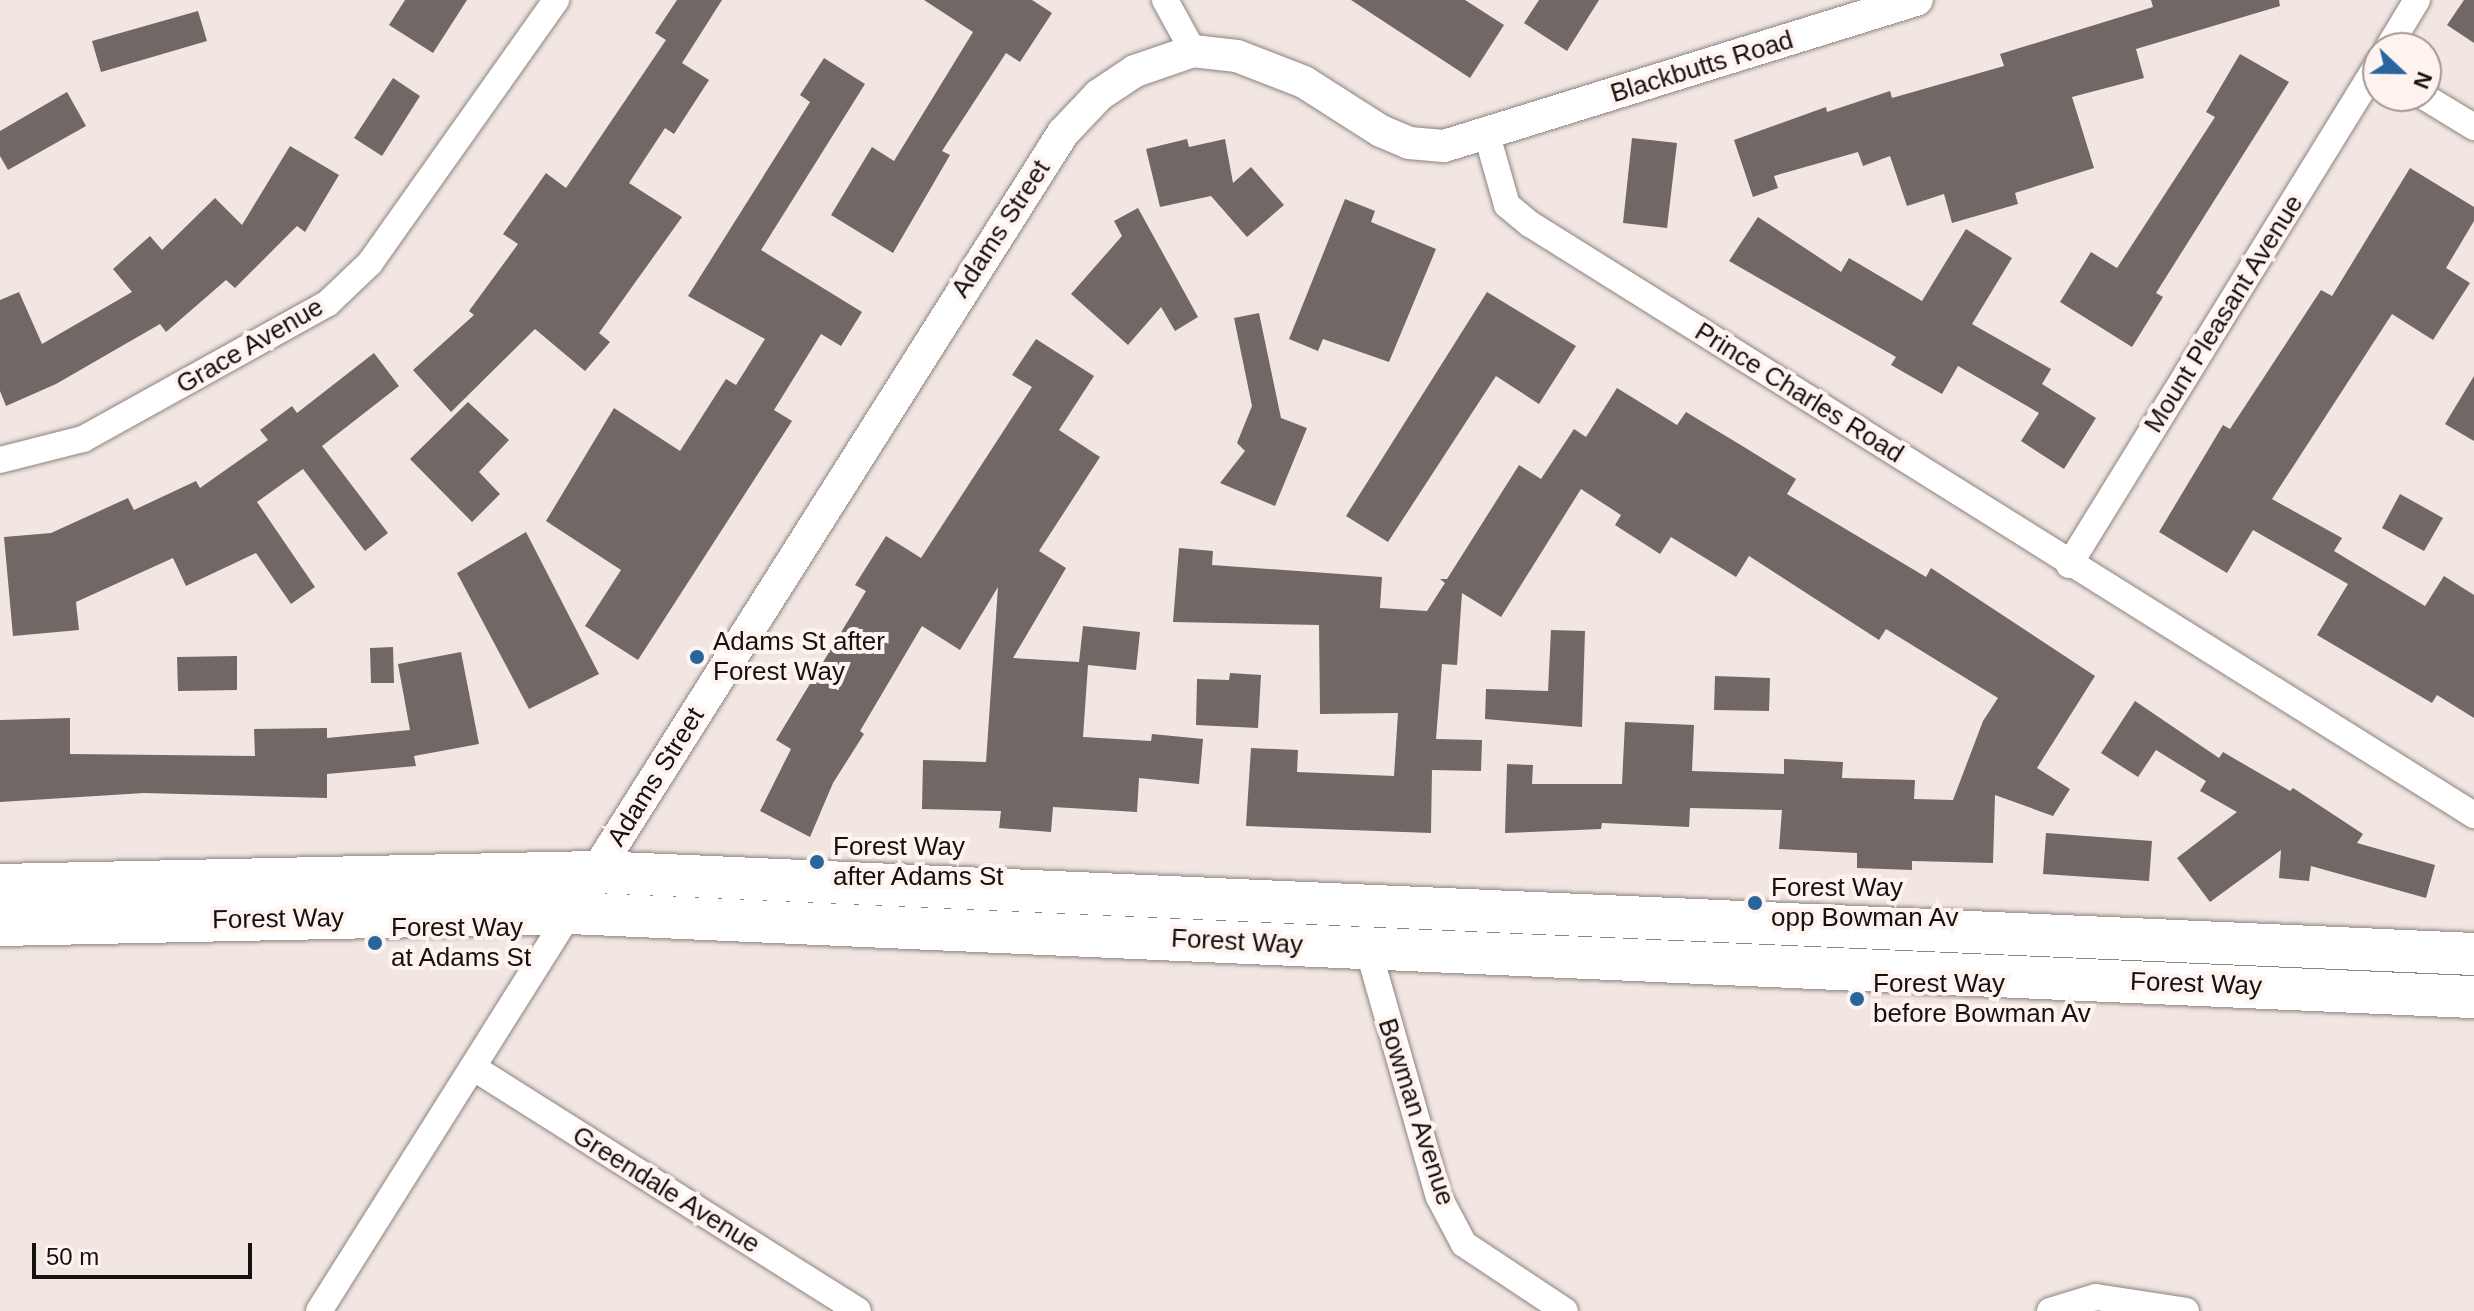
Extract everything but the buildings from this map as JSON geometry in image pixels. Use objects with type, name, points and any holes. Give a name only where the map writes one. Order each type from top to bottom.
[{"type":"main road","name":"Forest Way","points":[[0,885],[596,872],[2474,954]]},
{"type":"main road","name":"Forest Way","points":[[0,925],[570,913],[2474,997]]},
{"type":"street","name":"Grace Avenue","points":[[0,460],[83,439],[328,303],[370,263],[556,0]]},
{"type":"street","points":[[1165,0],[1193,51],[1267,64],[1409,143],[1444,146],[1487,135]]},
{"type":"street","name":"Blackbutts Road","points":[[1487,135],[1917,0]]},
{"type":"street","name":"Mount Pleasant Avenue","points":[[2398,32],[2417,0]]},
{"type":"street","name":"Adams Street","points":[[319,1311],[1063,133],[1099,95],[1135,71],[1193,51]]},
{"type":"street","name":"Mount Pleasant Avenue","points":[[2069,565],[2362,91]]},
{"type":"street","points":[[2442,108],[2474,127]]},
{"type":"street","name":"Prince Charles Road","points":[[1487,135],[1507,205],[1530,224],[2069,565],[2474,815]]},
{"type":"street","name":"Bowman Avenue","points":[[1366,906],[1365,948],[1439,1197],[1464,1244],[1565,1311]]},
{"type":"street","name":"Greendale Avenue","points":[[474,1068],[858,1311]]},
{"type":"street","points":[[2050,1311],[2096,1297],[2186,1311]]},
{"type":"place","name":"Adams St after Forest Way","points":[[697,657]]},
{"type":"place","name":"Forest Way after Adams St","points":[[817,862]]},
{"type":"place","name":"Forest Way opp Bowman Av","points":[[1755,903]]},
{"type":"place","name":"Forest Way at Adams St","points":[[375,943]]},
{"type":"place","name":"Forest Way before Bowman Av","points":[[1857,999]]}]
